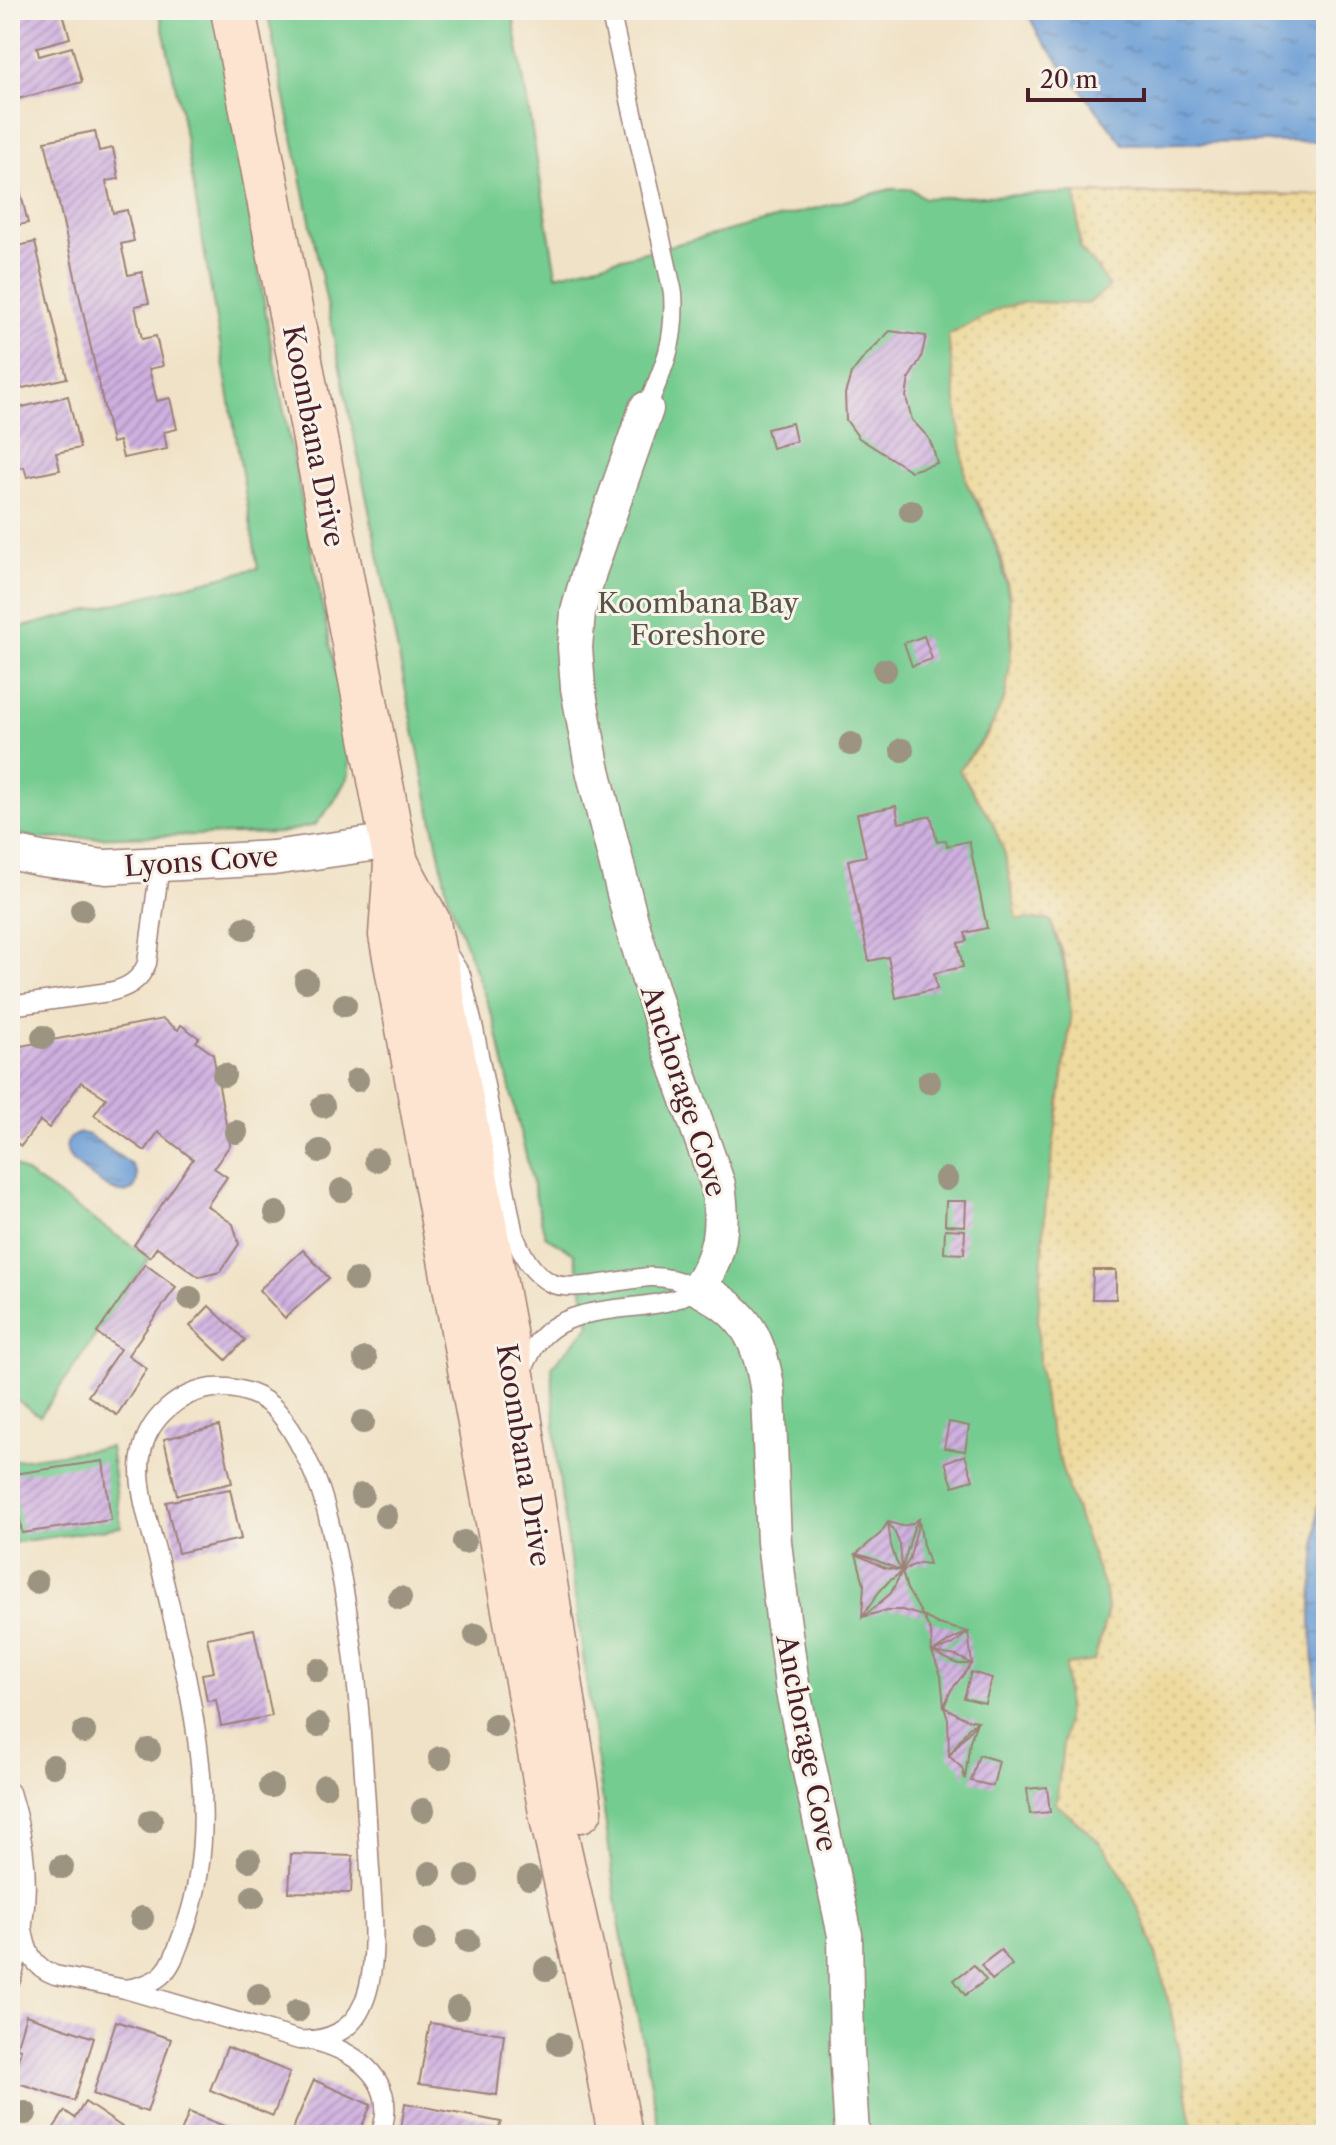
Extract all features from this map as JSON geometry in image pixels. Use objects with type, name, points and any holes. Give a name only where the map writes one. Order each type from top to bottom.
[{"type":"main road","name":"Koombana Drive","points":[[233,10],[394,852],[391,935],[552,1818],[620,2135]]},
{"type":"main road","name":"Koombana Drive","points":[[394,852],[428,922],[517,1402],[580,1809],[606,2059]]},
{"type":"street","name":"Anchorage Cove","points":[[646,409],[578,612],[575,647],[578,688],[592,766],[631,921],[670,1049],[718,1185],[721,1229],[710,1270],[698,1288],[720,1301],[751,1330],[765,1369],[774,1542],[793,1692],[845,1935],[852,2135]]},
{"type":"street","name":"Lyons Cove","points":[[10,852],[106,867],[394,852]]},
{"type":"lane","points":[[610,10],[673,293],[672,340],[646,409]]},
{"type":"lane","points":[[10,1006],[109,992],[135,981],[147,963],[160,865]]},
{"type":"lane","points":[[428,922],[461,975],[514,1235],[523,1256],[535,1272],[552,1284],[571,1286],[651,1277],[679,1281],[698,1288]]},
{"type":"lane","points":[[517,1402],[523,1366],[545,1332],[577,1315],[670,1301],[698,1288]]},
{"type":"lane","points":[[125,1989],[153,1982],[171,1965],[198,1883],[202,1842],[201,1784],[194,1724],[181,1654],[144,1500],[140,1473],[142,1451],[160,1415],[174,1402],[200,1391],[229,1387],[247,1391],[278,1412],[304,1453],[323,1499],[352,1644],[364,1757],[373,1922],[372,1970],[366,1999],[352,2023],[330,2037],[315,2041]]},
{"type":"lane","points":[[10,1792],[19,1819],[26,1862],[23,1929],[10,1982]]},
{"type":"lane","points":[[23,1929],[25,1945],[32,1959],[44,1971],[125,1989],[299,2040],[335,2046],[355,2058],[377,2080],[383,2091],[386,2107],[380,2135]]},
{"type":"green space","points":[[159,10],[216,10],[272,351],[348,734],[349,775],[333,803],[315,825],[280,833],[41,839],[10,832],[10,630],[258,568],[180,107]]},
{"type":"green space","name":"Koombana Bay Foreshore","points":[[267,10],[512,10],[556,275],[891,189],[911,189],[924,198],[1076,193],[1080,249],[1109,287],[1088,304],[1025,302],[966,482],[987,523],[1002,564],[1010,607],[1011,653],[1007,686],[997,716],[959,770],[992,821],[1005,854],[1017,918],[1050,920],[1065,968],[1070,1005],[1068,1489],[1104,1587],[1108,1610],[1094,1661],[1066,1665],[1067,1710],[1057,1804],[1087,1830],[1113,1860],[1145,1924],[1167,1993],[1194,2135],[661,2135],[619,1922],[557,1462],[552,1366],[590,1325],[574,1253],[545,1236],[494,1021],[448,897]]},
{"type":"green space","points":[[10,1162],[149,1258],[40,1416],[10,1395]]},
{"type":"green space","points":[[110,1447],[121,1527],[10,1543],[10,1461]]},
{"type":"sand","points":[[1076,193],[1326,195],[1326,1387],[1311,1620],[1326,1838],[1326,2135],[1194,2135],[1167,1993],[1145,1924],[1113,1860],[1087,1830],[1056,1804],[1067,1710],[1066,1665],[1094,1661],[1108,1610],[1104,1587],[1068,1489],[1046,1414],[1039,1364],[1038,1320],[1046,1198],[1071,1019],[1069,987],[1063,953],[1050,920],[1017,919],[1005,854],[992,821],[959,770],[988,734],[1005,697],[1012,633],[1002,559],[983,511],[966,482],[948,335],[1001,308],[1025,302],[1088,304],[1109,287],[1080,249]]},
{"type":"water","points":[[1026,10],[1326,10],[1326,141],[1123,144],[1039,36]]},
{"type":"water","points":[[81,1133],[89,1135],[132,1165],[137,1179],[131,1191],[114,1190],[104,1185],[71,1160],[67,1143]]},
{"type":"water","points":[[1326,1387],[1326,1838],[1311,1620]]},
{"type":"building","points":[[10,10],[62,10],[70,38],[37,47],[39,56],[72,47],[82,82],[10,101]]},
{"type":"building","points":[[95,131],[99,151],[113,148],[119,179],[106,181],[113,213],[127,210],[134,241],[121,244],[128,275],[142,272],[149,303],[135,306],[142,339],[156,336],[163,366],[149,369],[157,401],[170,398],[177,429],[164,432],[167,449],[123,458],[119,441],[112,443],[45,141]]},
{"type":"building","points":[[17,178],[28,223],[10,227],[10,179]]},
{"type":"building","points":[[35,242],[67,378],[14,390],[10,372],[10,248]]},
{"type":"building","points":[[890,331],[926,336],[921,358],[909,378],[906,397],[912,420],[928,437],[937,463],[911,471],[859,438],[846,420],[845,394],[851,374]]},
{"type":"building","points":[[68,396],[80,448],[56,453],[60,470],[27,477],[24,467],[10,470],[10,410]]},
{"type":"building","points":[[792,423],[796,441],[772,448],[767,429]]},
{"type":"building","points":[[924,636],[932,659],[912,666],[904,643]]},
{"type":"building","points":[[896,806],[899,823],[931,816],[937,842],[946,840],[947,846],[969,841],[987,928],[965,933],[967,941],[958,943],[963,967],[934,973],[937,989],[896,998],[888,957],[869,961],[848,860],[866,856],[857,814]]},
{"type":"building","points":[[163,1019],[178,1030],[181,1025],[199,1038],[196,1042],[213,1054],[230,1145],[214,1168],[227,1177],[207,1206],[233,1224],[239,1244],[220,1272],[199,1277],[157,1247],[150,1257],[134,1245],[193,1159],[158,1132],[145,1151],[94,1115],[106,1098],[81,1082],[49,1128],[40,1121],[21,1146],[10,1138],[10,1048]]},
{"type":"building","points":[[946,1201],[966,1201],[965,1226],[945,1225]]},
{"type":"building","points":[[945,1229],[965,1230],[964,1254],[944,1253]]},
{"type":"building","points":[[303,1250],[329,1278],[285,1318],[259,1290]]},
{"type":"building","points":[[145,1264],[176,1287],[128,1355],[147,1369],[117,1415],[88,1396],[120,1349],[97,1333]]},
{"type":"building","points":[[1093,1270],[1116,1270],[1116,1299],[1092,1299]]},
{"type":"building","points":[[209,1306],[245,1340],[226,1360],[190,1326]]},
{"type":"building","points":[[949,1422],[969,1426],[965,1451],[944,1448]]},
{"type":"building","points":[[219,1426],[232,1483],[177,1495],[164,1439]]},
{"type":"building","points":[[965,1455],[973,1480],[953,1486],[945,1462]]},
{"type":"building","points":[[103,1461],[111,1520],[22,1533],[13,1474]]},
{"type":"building","points":[[230,1489],[241,1539],[178,1553],[166,1502]]},
{"type":"building","points":[[920,1518],[914,1527],[902,1569],[900,1545],[888,1522],[902,1526]]},
{"type":"building","points":[[919,1521],[929,1564],[911,1566],[889,1581],[862,1617],[864,1584],[856,1554],[885,1568],[902,1571],[909,1560]]},
{"type":"building","points":[[888,1522],[891,1545],[902,1571],[856,1554],[880,1534]]},
{"type":"building","points":[[902,1571],[907,1589],[923,1616],[902,1610],[887,1610],[863,1617],[891,1593]]},
{"type":"building","points":[[923,1616],[938,1624],[968,1632],[932,1652],[931,1632]]},
{"type":"building","points":[[254,1629],[272,1716],[221,1726],[216,1700],[207,1701],[202,1674],[214,1672],[207,1638]]},
{"type":"building","points":[[968,1632],[972,1664],[957,1656],[932,1652],[952,1645]]},
{"type":"building","points":[[932,1652],[958,1664],[972,1664],[951,1690],[944,1707],[941,1676]]},
{"type":"building","points":[[971,1672],[992,1678],[985,1703],[964,1698]]},
{"type":"building","points":[[944,1707],[966,1719],[978,1721],[969,1727],[949,1756],[948,1719]]},
{"type":"building","points":[[977,1722],[970,1741],[965,1779],[962,1768],[949,1756]]},
{"type":"building","points":[[979,1755],[999,1761],[993,1786],[971,1781]]},
{"type":"building","points":[[1047,1787],[1050,1812],[1030,1814],[1027,1789]]},
{"type":"building","points":[[291,1854],[353,1856],[351,1893],[289,1892]]},
{"type":"building","points":[[1001,1950],[1012,1965],[992,1980],[981,1965]]},
{"type":"building","points":[[974,1965],[986,1980],[965,1995],[954,1980]]},
{"type":"building","points":[[26,2015],[94,2038],[74,2101],[12,2081],[21,2049],[16,2048]]},
{"type":"building","points":[[116,2021],[171,2039],[147,2112],[93,2094]]},
{"type":"building","points":[[430,2023],[504,2034],[497,2095],[419,2084]]},
{"type":"building","points":[[227,2047],[290,2072],[273,2116],[210,2090]]},
{"type":"building","points":[[314,2080],[371,2105],[358,2135],[290,2135]]},
{"type":"building","points":[[85,2102],[122,2127],[117,2135],[49,2135],[65,2111],[75,2118]]},
{"type":"building","points":[[405,2103],[501,2122],[496,2135],[400,2135]]},
{"type":"building","points":[[189,2112],[247,2135],[180,2135]]}]
